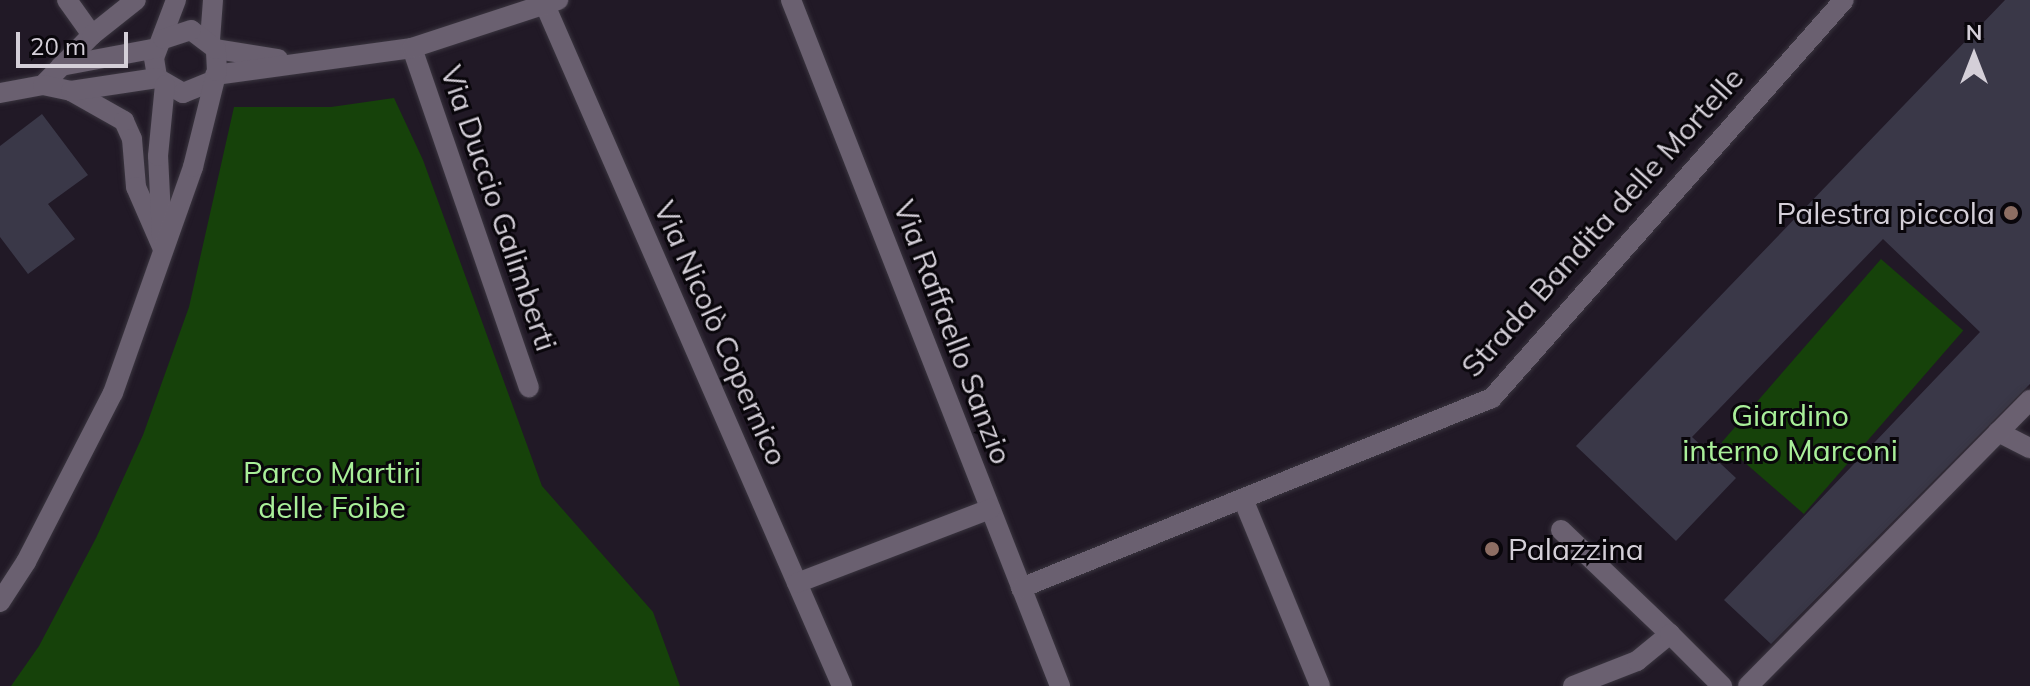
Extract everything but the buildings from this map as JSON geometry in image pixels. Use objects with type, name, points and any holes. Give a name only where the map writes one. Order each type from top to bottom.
[{"type":"street","points":[[67,0],[92,35]]},
{"type":"street","points":[[43,85],[92,35],[136,0]]},
{"type":"street","points":[[163,249],[158,156],[160,43],[176,0]]},
{"type":"street","points":[[0,602],[26,562],[113,393],[193,167],[214,78],[213,0]]},
{"type":"street","name":"Via Raffaello Sanzio","points":[[791,0],[1060,686]]},
{"type":"street","name":"Strada Bandita delle Mortelle","points":[[1021,588],[1492,398],[1844,0]]},
{"type":"street","points":[[71,91],[161,81],[194,93],[214,78],[294,61],[412,48],[552,2]]},
{"type":"street","name":"Via Nicolò Copernico","points":[[552,2],[842,686]]},
{"type":"street","points":[[61,66],[160,43],[191,30],[213,45],[294,61]]},
{"type":"street","name":"Via Duccio Galimberti","points":[[412,48],[529,387]]},
{"type":"street","points":[[0,93],[43,85],[71,91],[124,121],[132,139],[136,187],[163,249]]},
{"type":"street","points":[[1748,686],[2030,400]]},
{"type":"street","points":[[1998,432],[2030,448]]},
{"type":"street","points":[[1243,499],[1320,686]]},
{"type":"street","points":[[797,583],[990,509]]},
{"type":"street","points":[[1561,530],[1722,686]]},
{"type":"street","points":[[1573,686],[1637,661],[1670,634]]},
{"type":"green space","name":"Parco Martiri delle Foibe","points":[[394,98],[423,160],[542,486],[653,612],[680,686],[11,686],[39,646],[96,538],[143,435],[189,307],[234,107],[331,107]]},
{"type":"green space","name":"Giardino interno Marconi","points":[[1881,259],[1963,331],[1804,514],[1722,442]]},
{"type":"place","name":"Palestra piccola","points":[[2011,213]]},
{"type":"place","name":"Palazzina","points":[[1492,549]]}]
